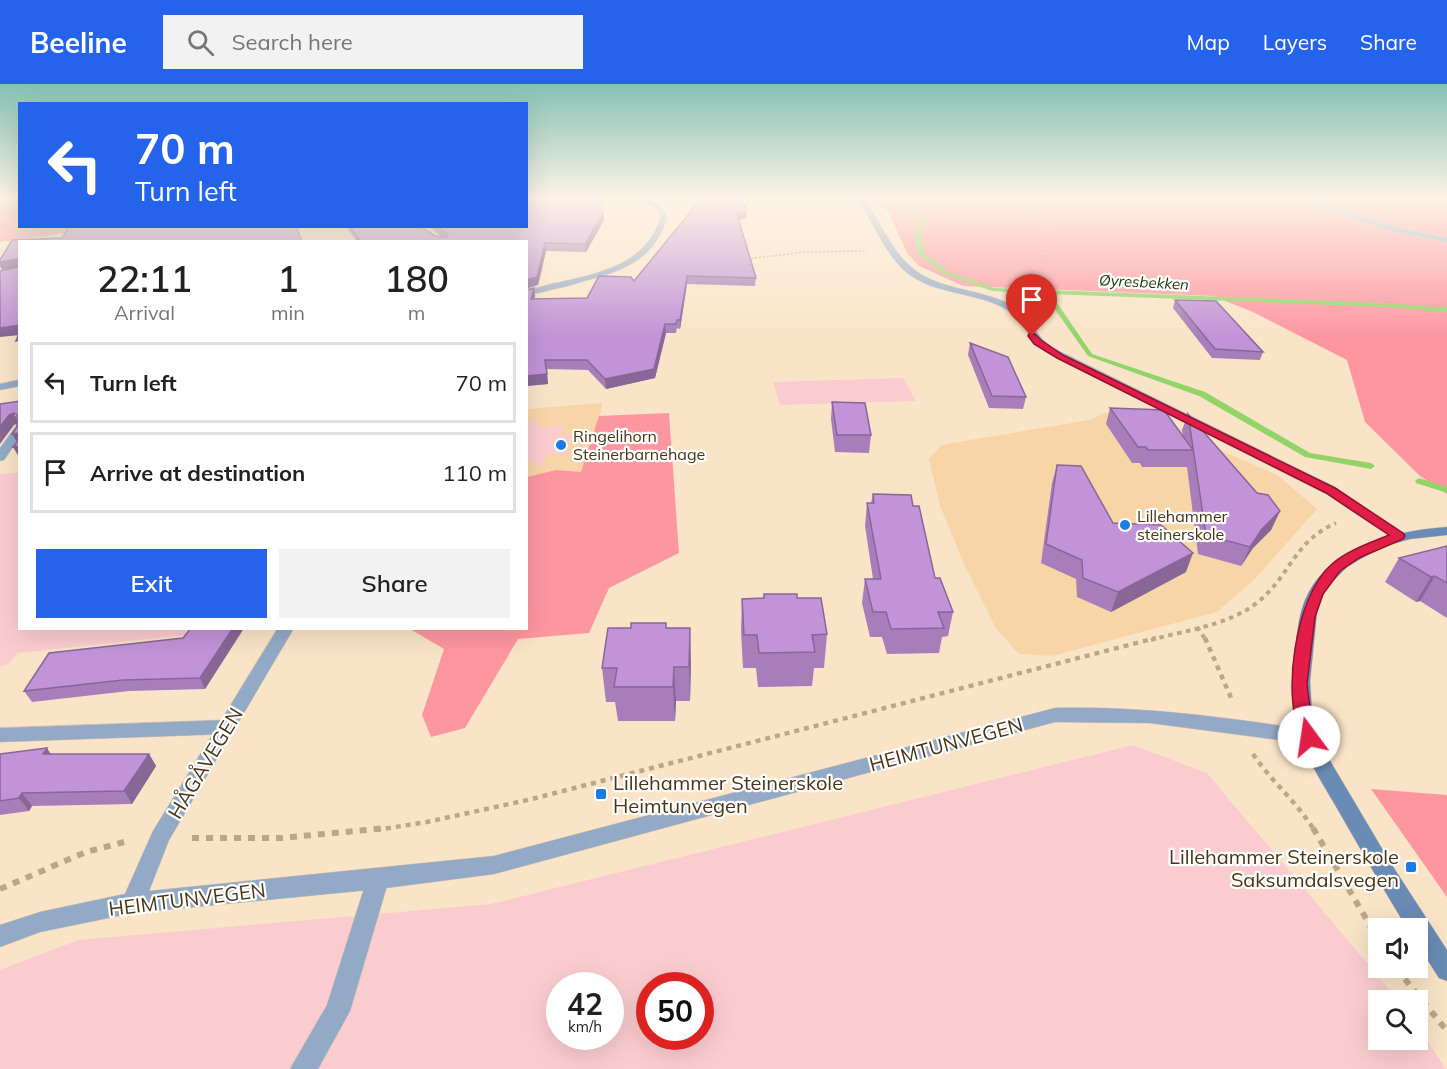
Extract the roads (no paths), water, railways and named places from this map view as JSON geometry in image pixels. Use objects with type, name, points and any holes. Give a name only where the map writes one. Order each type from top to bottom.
[{"type":"main road","points":[[1447,531],[1399,536],[1354,555],[1335,568],[1317,593],[1308,617],[1299,684],[1309,737],[1357,825],[1447,970]]},
{"type":"street","points":[[528,293],[595,276],[644,255],[649,245]]},
{"type":"street","points":[[888,245],[910,271],[922,278],[990,299],[1020,315],[1038,342],[1060,357],[1330,490],[1399,536]]},
{"type":"street","points":[[0,387],[18,383]]},
{"type":"street","points":[[0,457],[18,431]]},
{"type":"street","name":"HÅGÅVEGEN","points":[[133,903],[160,837],[285,630]]},
{"type":"street","name":"HEIMTUNVEGEN","points":[[0,936],[40,922],[133,903],[494,865],[1055,715],[1122,714],[1242,726],[1309,737]]},
{"type":"street","points":[[0,735],[227,727]]},
{"type":"street","points":[[303,1069],[338,1011],[378,879]]},
{"type":"waterway","name":"Øyresbekken","points":[[919,245],[921,254],[944,272],[994,290],[1385,305],[1447,310]]},
{"type":"waterway","points":[[1047,293],[1090,355],[1202,394],[1308,455],[1371,466]]},
{"type":"waterway","points":[[1419,481],[1447,490]]},
{"type":"place","name":"Ringelihorn Steinerbarnehage","points":[[561,445]]},
{"type":"place","name":"Lillehammer steinerskole","points":[[1125,525]]},
{"type":"place","name":"Lillehammer Steinerskole Heimtunvegen","points":[[601,794]]},
{"type":"place","name":"Lillehammer Steinerskole Saksumdalsvegen","points":[[1411,867]]}]
